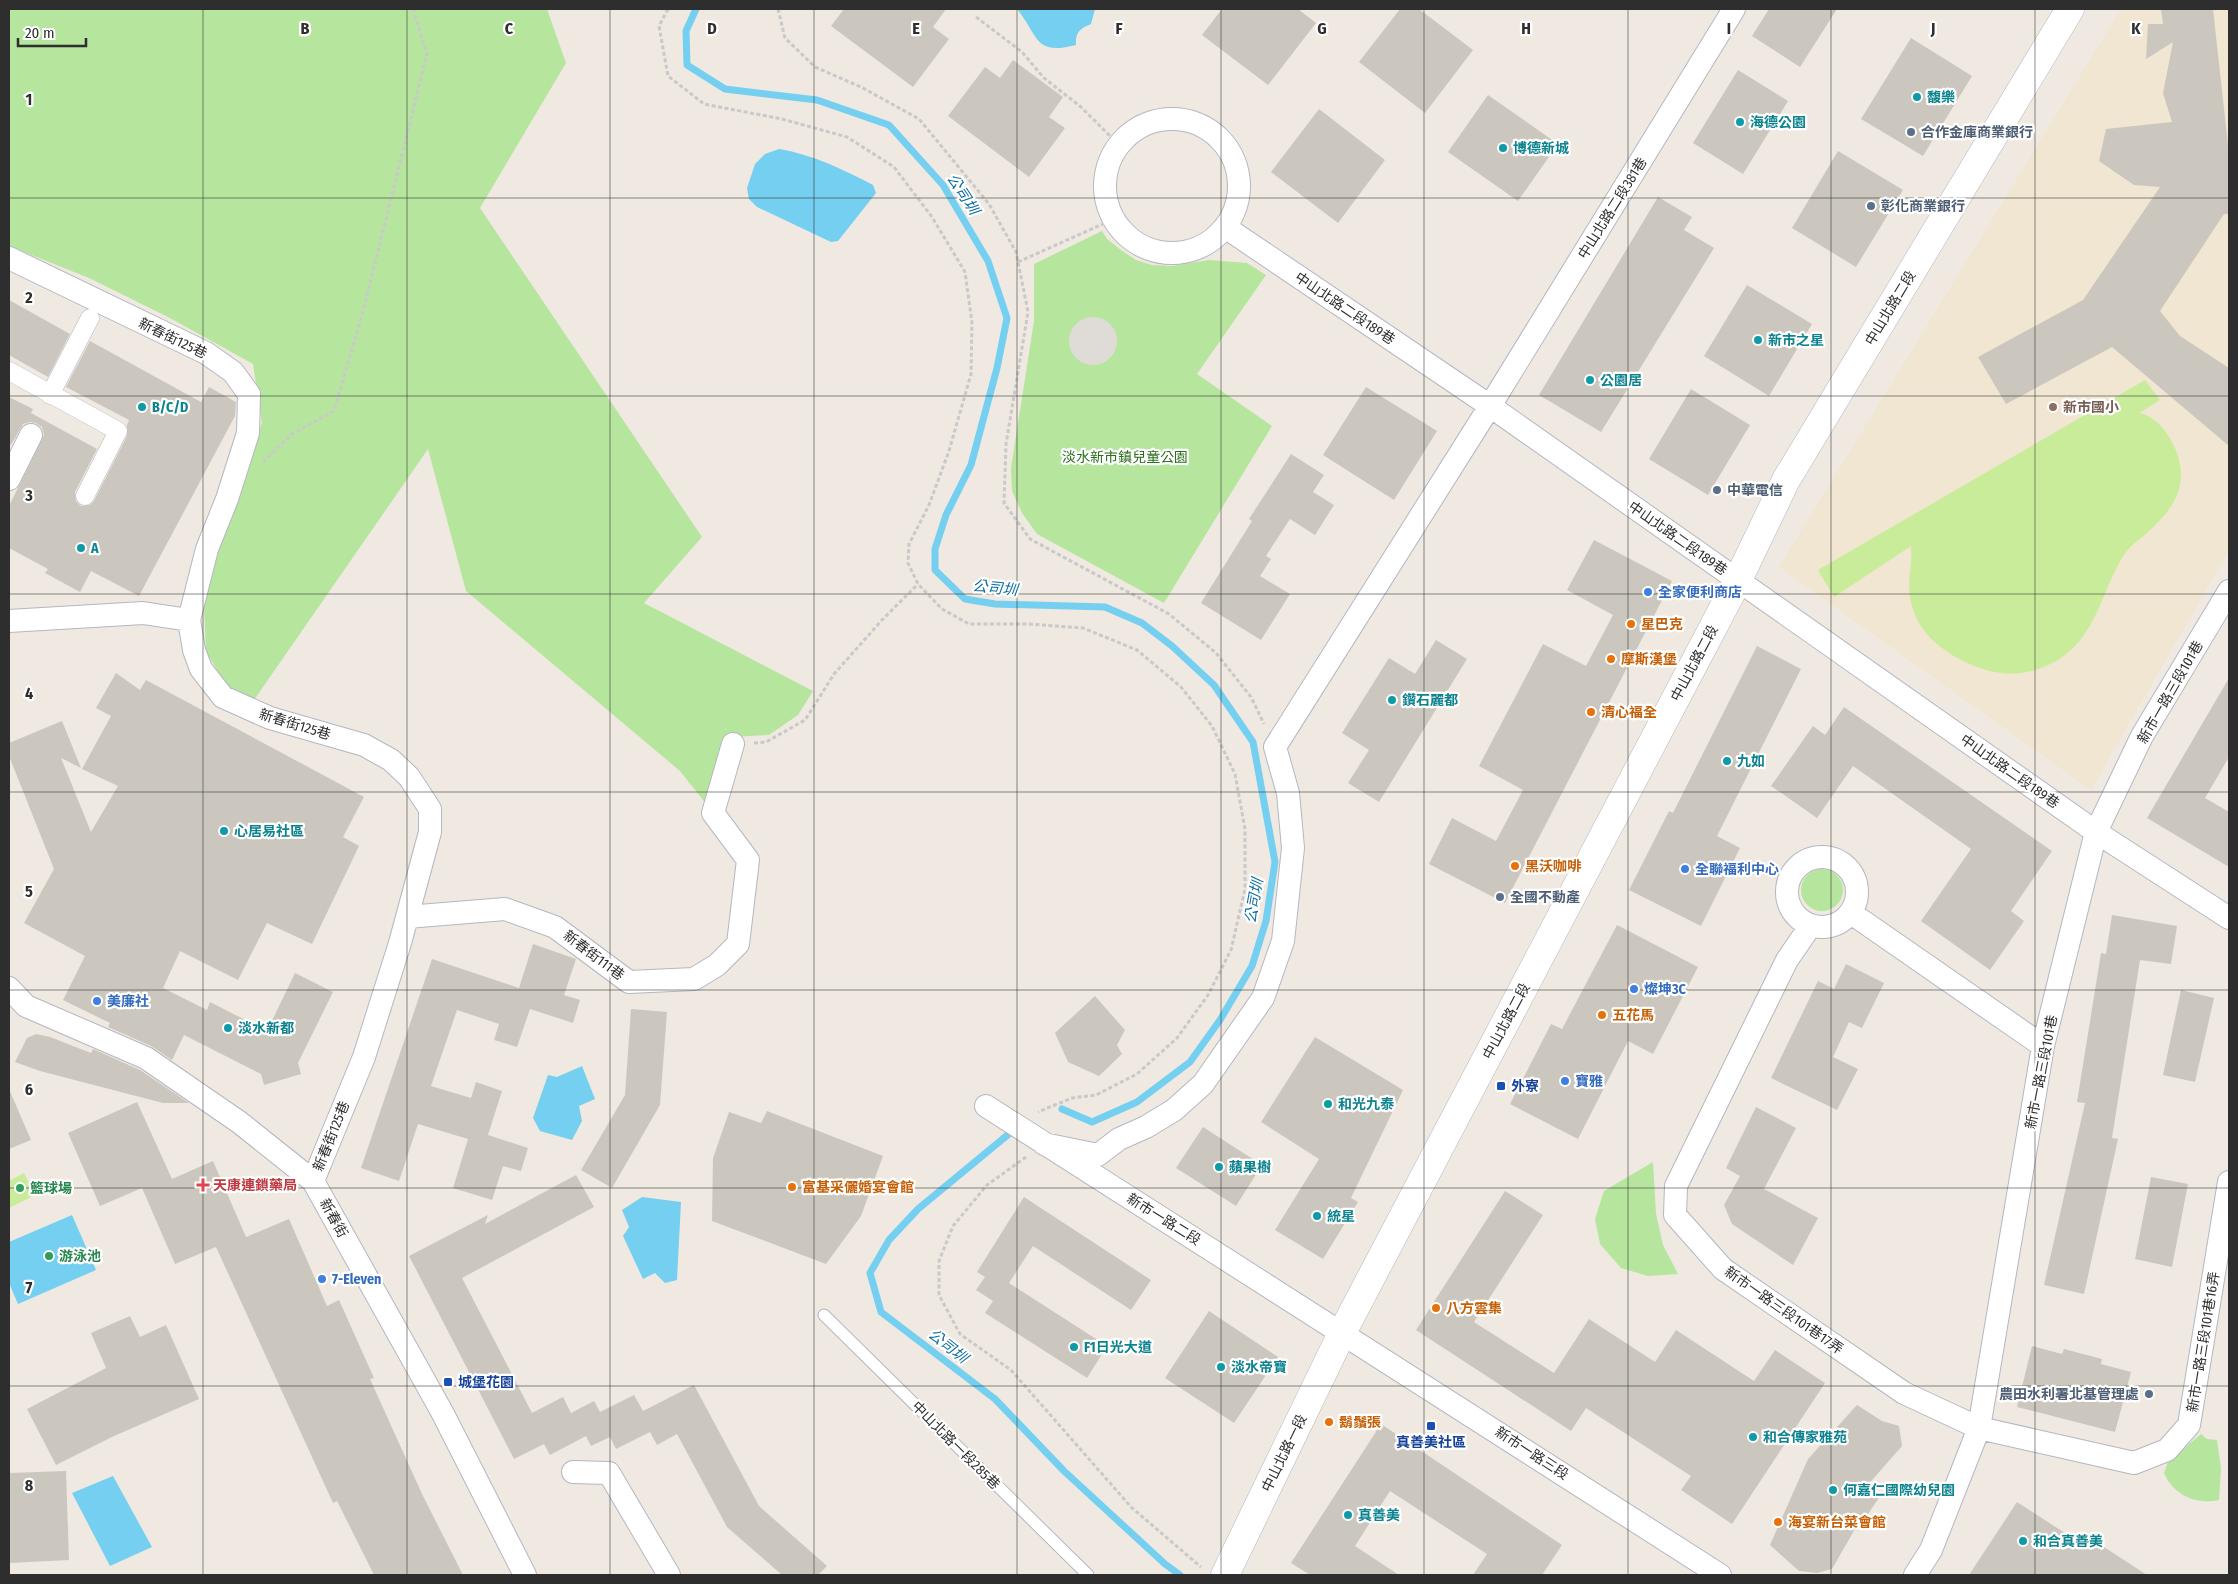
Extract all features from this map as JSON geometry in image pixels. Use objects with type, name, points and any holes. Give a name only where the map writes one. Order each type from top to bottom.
[{"type":"street","name":"中山北路二段381巷","points":[[1276,747],[1490,406],[1734,9]]},
{"type":"street","name":"中山北路二段","points":[[1343,1331],[1738,580],[1786,480],[2070,9]]},
{"type":"street","points":[[1181,120],[1203,127],[1222,141],[1234,161],[1239,184],[1236,207],[1225,227],[1210,242],[1198,248],[1170,253],[1149,249],[1131,239],[1114,219],[1107,204],[1105,184],[1109,163],[1119,145],[1136,129],[1158,121],[1181,120]]},
{"type":"street","name":"中山北路二段189巷","points":[[1225,227],[1490,406],[2096,832],[2229,918]]},
{"type":"street","name":"新春街125巷","points":[[9,258],[206,353],[234,372],[249,394],[248,433],[227,499],[207,549],[189,620],[194,650],[201,669],[223,697],[270,718],[364,745],[391,760],[422,793],[430,809],[430,832],[407,917],[364,1057],[313,1181]]},
{"type":"street","points":[[50,394],[90,318]]},
{"type":"street","points":[[9,372],[118,431],[85,496]]},
{"type":"street","points":[[10,471],[31,435]]},
{"type":"street","name":"新市一路三段101巷","points":[[1916,1575],[1931,1550],[1979,1428],[2044,1046],[2096,832],[2142,736],[2229,591]]},
{"type":"street","points":[[9,621],[143,613],[189,620]]},
{"type":"street","name":"新春街111巷","points":[[407,917],[505,909],[555,927],[629,982],[694,979],[717,965],[738,944],[748,860],[713,813],[733,744]]},
{"type":"street","points":[[1044,1144],[1098,1155],[1119,1139],[1146,1127],[1174,1110],[1203,1084],[1263,998],[1283,941],[1294,848],[1288,793],[1276,747]]},
{"type":"street","points":[[1821,856],[1833,858],[1844,863],[1852,871],[1858,892],[1856,903],[1851,913],[1833,926],[1811,925],[1800,920],[1792,910],[1787,899],[1787,887],[1791,875],[1798,865],[1809,859],[1821,856]]},
{"type":"street","points":[[1851,913],[2044,1046]]},
{"type":"street","name":"新市一路三段101巷17弄","points":[[1811,925],[1787,960],[1676,1186],[1675,1215],[1724,1269],[1904,1393],[1979,1428]]},
{"type":"street","name":"新春街","points":[[9,988],[17,1010],[146,1058],[239,1122],[313,1181],[442,1412],[525,1575]]},
{"type":"street","name":"新市一路二段","points":[[986,1106],[1343,1331]]},
{"type":"street","name":"新市一路三段101巷16弄","points":[[1979,1428],[2134,1463],[2167,1450],[2189,1425],[2229,1182]]},
{"type":"street","name":"中山北路一段","points":[[1214,1572],[1343,1331]]},
{"type":"street","name":"新市一路三段","points":[[1343,1331],[1720,1575]]},
{"type":"street","points":[[573,1472],[609,1473],[668,1575]]},
{"type":"lane","name":"中山北路一段285巷","points":[[824,1315],[1088,1575]]},
{"type":"path","points":[[259,466],[292,434],[334,411],[362,315],[427,54],[413,9]]},
{"type":"path","points":[[668,9],[659,26],[668,76],[704,104],[782,118],[847,137],[894,167],[932,217],[965,272],[972,323],[971,374],[949,451],[932,496],[909,544],[908,563],[918,584],[942,609],[969,624],[1028,624],[1083,628],[1137,650],[1181,688],[1212,726],[1235,774],[1245,829],[1245,889],[1231,950],[1208,995],[1177,1038],[1137,1074],[1096,1095],[1072,1098],[1012,1122]]},
{"type":"path","points":[[778,9],[785,38],[815,67],[862,87],[919,119],[989,204],[1016,252],[1028,312],[1006,444],[1004,503],[1030,539],[1168,614],[1216,653],[1251,697],[1276,747]]},
{"type":"path","points":[[976,17],[1022,52],[1044,78],[1082,107],[1119,145]]},
{"type":"path","points":[[1018,262],[1114,219]]},
{"type":"path","points":[[733,744],[766,742],[806,720],[834,674],[882,620],[918,584]]},
{"type":"path","points":[[1044,1144],[987,1186],[953,1226],[939,1261],[939,1295],[960,1334],[1011,1370],[1131,1507],[1214,1572]]},
{"type":"shaded area","name":"新市國小","points":[[2121,9],[2229,9],[2229,550],[2091,790],[1779,567]]},
{"type":"shaded area","points":[[1088,317],[1098,317],[1110,324],[1117,336],[1117,346],[1110,358],[1098,365],[1088,365],[1080,361],[1073,354],[1069,346],[1069,336],[1073,328],[1080,321]]},
{"type":"green space","points":[[9,9],[547,9],[566,63],[480,208],[702,537],[644,603],[813,691],[798,715],[769,735],[730,737],[707,805],[680,771],[466,591],[428,449],[252,703],[228,687],[206,652],[204,606],[222,538],[262,423],[253,364],[170,318],[89,278],[9,246]]},
{"type":"green space","name":"淡水新市鎮兒童公園","points":[[1102,231],[1107,239],[1121,250],[1136,260],[1152,265],[1172,266],[1209,260],[1247,263],[1266,275],[1197,374],[1272,426],[1164,603],[1037,534],[1022,513],[1012,491],[1011,468],[1034,321],[1034,264]]},
{"type":"green space","points":[[2145,380],[2160,400],[2139,413],[2144,414],[2158,424],[2172,442],[2178,455],[2180,468],[2181,480],[2178,491],[2168,511],[2126,551],[2117,566],[2090,626],[2074,647],[2059,659],[2031,671],[2011,674],[2001,673],[1976,667],[1940,646],[1922,628],[1912,606],[1909,588],[1911,546],[1834,597],[1818,570]]},
{"type":"green space","points":[[1826,869],[1834,872],[1840,878],[1843,890],[1840,902],[1834,908],[1818,911],[1810,908],[1804,902],[1801,886],[1804,878],[1810,872]]},
{"type":"green space","points":[[1653,1162],[1656,1214],[1663,1245],[1678,1274],[1648,1276],[1621,1268],[1600,1244],[1595,1219],[1604,1191]]},
{"type":"green space","name":"籃球場","points":[[24,1173],[35,1195],[9,1208],[9,1181]]},
{"type":"green space","points":[[2201,1434],[2207,1439],[2217,1440],[2221,1468],[2219,1500],[2202,1501],[2187,1497],[2173,1487],[2164,1473],[2168,1462]]},
{"type":"water","points":[[1017,9],[1095,9],[1091,24],[1081,29],[1077,34],[1076,45],[1052,48],[1045,46],[1039,41]]},
{"type":"water","points":[[779,149],[816,159],[873,185],[876,193],[838,241],[831,242],[757,207],[749,199],[747,188],[755,164],[765,154]]},
{"type":"water","points":[[582,1066],[595,1099],[579,1106],[582,1121],[572,1140],[540,1131],[533,1118],[548,1075],[557,1077]]},
{"type":"water","points":[[642,1197],[681,1202],[677,1280],[665,1283],[655,1273],[643,1279],[623,1236],[629,1227],[622,1210]]},
{"type":"water","name":"游泳池","points":[[72,1215],[96,1270],[18,1304],[9,1283],[9,1242]]},
{"type":"water","points":[[113,1476],[152,1547],[110,1566],[72,1493]]},
{"type":"building","points":[[844,9],[946,9],[933,27],[949,39],[913,87],[831,26]]},
{"type":"building","points":[[1222,9],[1298,9],[1316,23],[1268,85],[1202,35]]},
{"type":"building","points":[[1400,9],[1419,9],[1473,50],[1425,113],[1359,62]]},
{"type":"building","points":[[1769,9],[1837,9],[1800,67],[1752,36]]},
{"type":"building","points":[[2161,9],[2213,9],[2229,154],[2229,214],[2224,214],[2160,311],[2180,336],[2229,368],[2229,446],[2112,347],[2006,404],[1978,357],[2083,300],[2160,187],[2134,185],[2099,161],[2106,129],[2172,122],[2163,93],[2173,42],[2146,59],[2148,24],[2163,24]]},
{"type":"building","name":"馥樂","points":[[1911,38],[1972,76],[1923,156],[1861,119]]},
{"type":"building","points":[[1013,60],[1063,97],[1049,117],[1065,128],[1029,177],[948,116],[985,67],[1000,78]]},
{"type":"building","name":"海德公園","points":[[1738,70],[1788,101],[1743,174],[1693,143]]},
{"type":"building","name":"博德新城","points":[[1488,95],[1558,144],[1518,201],[1448,152]]},
{"type":"building","points":[[1319,109],[1385,160],[1338,223],[1271,172]]},
{"type":"building","points":[[1838,151],[1903,190],[1856,267],[1792,228]]},
{"type":"building","points":[[1658,197],[1692,217],[1684,230],[1714,248],[1601,432],[1539,395]]},
{"type":"building","name":"新市之星","points":[[1747,285],[1812,324],[1769,396],[1704,356]]},
{"type":"building","points":[[9,300],[70,334],[48,377],[9,355]]},
{"type":"building","points":[[90,341],[201,402],[209,387],[236,402],[235,416],[139,596],[91,571],[80,592],[45,573],[48,569],[9,548],[9,506],[44,435],[42,427],[30,422],[23,424],[11,445],[9,444],[9,397],[33,409],[31,413],[97,449],[75,492],[76,501],[81,506],[90,505],[94,501],[127,436],[129,420],[66,387]]},
{"type":"building","points":[[1366,387],[1437,431],[1394,500],[1323,455]]},
{"type":"building","points":[[1691,389],[1750,425],[1708,495],[1649,459]]},
{"type":"building","points":[[1291,454],[1324,475],[1313,492],[1334,505],[1315,535],[1290,519],[1266,556],[1271,559],[1260,576],[1290,594],[1261,640],[1201,603],[1252,521],[1249,519]]},
{"type":"building","points":[[1594,540],[1672,581],[1505,903],[1429,864],[1452,818],[1496,841],[1523,790],[1479,766],[1543,644],[1586,666],[1613,615],[1567,590]]},
{"type":"building","points":[[1436,640],[1467,659],[1379,802],[1348,783],[1369,750],[1342,733],[1389,658],[1415,674]]},
{"type":"building","points":[[1757,646],[1801,669],[1717,836],[1740,848],[1701,926],[1629,890],[1669,811],[1673,813]]},
{"type":"building","name":"心居易社區","points":[[116,673],[140,690],[146,680],[364,797],[343,837],[359,846],[312,944],[267,923],[238,980],[180,951],[163,988],[207,1010],[210,1002],[267,1031],[295,973],[333,992],[298,1063],[301,1074],[264,1085],[261,1074],[184,1035],[172,1060],[151,1046],[108,1027],[110,1023],[63,1000],[85,956],[24,923],[54,869],[9,756],[9,743],[62,721],[81,768],[61,758],[91,832],[118,786],[82,769],[111,716],[96,708]]},
{"type":"building","points":[[2229,678],[2229,757],[2205,798],[2229,812],[2229,867],[2147,818]]},
{"type":"building","points":[[1844,707],[2052,851],[2011,911],[2024,921],[1990,970],[1921,921],[1971,849],[1853,766],[1817,818],[1771,786],[1813,726],[1825,735]]},
{"type":"building","points":[[2112,915],[2177,926],[2171,964],[2140,960],[2112,1138],[2118,1139],[2084,1294],[2044,1285],[2085,1103],[2077,1102],[2101,953],[2106,954]]},
{"type":"building","points":[[1617,925],[1698,967],[1653,1054],[1628,1041],[1578,1139],[1510,1104],[1551,1024],[1562,1029]]},
{"type":"building","points":[[533,944],[576,959],[564,995],[580,1000],[573,1023],[530,1009],[517,1047],[494,1040],[499,1024],[457,1010],[431,1086],[471,1098],[476,1082],[502,1091],[488,1135],[528,1148],[521,1171],[503,1166],[492,1200],[453,1188],[468,1139],[418,1124],[399,1181],[361,1168],[432,959],[519,988]]},
{"type":"building","points":[[1846,964],[1884,983],[1862,1028],[1849,1022],[1833,1057],[1858,1069],[1837,1110],[1771,1078],[1818,981],[1834,989]]},
{"type":"building","points":[[2181,990],[2214,998],[2195,1082],[2163,1075]]},
{"type":"building","points":[[1095,996],[1125,1030],[1117,1045],[1122,1054],[1099,1076],[1068,1062],[1055,1033]]},
{"type":"building","points":[[631,1009],[667,1012],[660,1105],[612,1188],[581,1170],[625,1095]]},
{"type":"building","points":[[36,1034],[50,1037],[91,1053],[93,1049],[140,1070],[189,1103],[163,1103],[40,1071],[15,1062],[27,1038]]},
{"type":"building","name":"和光九泰","points":[[1315,1037],[1403,1090],[1351,1198],[1358,1202],[1323,1259],[1275,1230],[1319,1159],[1261,1122]]},
{"type":"building","points":[[9,1089],[31,1140],[9,1149]]},
{"type":"building","points":[[137,1102],[172,1179],[213,1161],[246,1237],[289,1219],[327,1306],[339,1300],[374,1378],[370,1379],[422,1494],[463,1575],[374,1575],[337,1501],[333,1503],[216,1247],[175,1264],[142,1188],[100,1206],[68,1133]]},
{"type":"building","points":[[1756,1107],[1796,1128],[1764,1189],[1818,1218],[1793,1265],[1732,1224],[1724,1205],[1740,1176],[1726,1168]]},
{"type":"building","name":"富基采儷婚宴會館","points":[[767,1111],[883,1156],[861,1216],[826,1264],[712,1221],[713,1158],[729,1112],[761,1123]]},
{"type":"building","name":"蘋果樹","points":[[1203,1127],[1262,1165],[1236,1206],[1176,1168]]},
{"type":"building","points":[[576,1175],[594,1207],[462,1278],[532,1413],[563,1397],[571,1413],[594,1401],[600,1412],[634,1395],[643,1411],[694,1385],[759,1506],[827,1566],[818,1575],[782,1575],[727,1527],[677,1434],[657,1445],[650,1432],[616,1449],[610,1437],[591,1446],[586,1436],[550,1455],[544,1444],[514,1459],[409,1256],[488,1215],[485,1224]]},
{"type":"building","points":[[2151,1177],[2188,1184],[2172,1267],[2135,1259]]},
{"type":"building","points":[[1505,1191],[1543,1215],[1474,1322],[1554,1373],[1589,1319],[1655,1362],[1676,1330],[1754,1381],[1775,1350],[1825,1383],[1732,1524],[1681,1490],[1691,1476],[1586,1408],[1571,1431],[1416,1330]]},
{"type":"building","points":[[1024,1197],[1151,1280],[1131,1310],[1033,1246],[1009,1283],[1107,1346],[1087,1378],[985,1313],[993,1301],[976,1290],[985,1277],[977,1272]]},
{"type":"building","name":"淡水帝寶","points":[[1209,1311],[1278,1357],[1234,1423],[1165,1378]]},
{"type":"building","points":[[130,1316],[140,1337],[166,1325],[199,1399],[114,1436],[56,1465],[27,1409],[106,1368],[91,1333]]},
{"type":"building","points":[[2032,1346],[2062,1354],[2064,1349],[2102,1359],[2101,1364],[2131,1372],[2115,1432],[2017,1407]]},
{"type":"building","name":"何嘉仁國際幼兒園","points":[[1857,1405],[1882,1421],[1899,1426],[1902,1446],[1866,1487],[1880,1496],[1857,1531],[1855,1529],[1832,1569],[1817,1573],[1799,1571],[1770,1545],[1808,1459]]},
{"type":"building","name":"真善美","points":[[1381,1424],[1562,1545],[1542,1575],[1473,1575],[1487,1554],[1390,1491],[1355,1546],[1399,1575],[1310,1575],[1291,1563]]},
{"type":"building","points":[[66,1471],[69,1560],[9,1563],[9,1473]]},
{"type":"building","points":[[2017,1502],[2082,1544],[2087,1536],[2147,1575],[1969,1575]]},
{"type":"waterway","name":"公司圳","points":[[696,9],[686,31],[687,65],[725,89],[817,100],[889,125],[943,185],[988,261],[1007,318],[997,368],[971,465],[946,515],[935,549],[935,570],[965,599],[995,604],[1105,607],[1142,623],[1172,646],[1214,685],[1253,742],[1275,862],[1266,921],[1252,966],[1220,1020],[1190,1062],[1137,1102],[1092,1122],[1062,1109]]},
{"type":"waterway","name":"公司圳","points":[[1016,1128],[918,1209],[889,1240],[870,1273],[881,1312],[995,1399],[1064,1471],[1165,1564],[1180,1575]]},
{"type":"place","name":"馥樂","points":[[1917,97]]},
{"type":"place","name":"海德公園","points":[[1740,122]]},
{"type":"place","name":"合作金庫商業銀行","points":[[1911,132]]},
{"type":"place","name":"博德新城","points":[[1503,148]]},
{"type":"place","name":"彰化商業銀行","points":[[1871,206]]},
{"type":"place","name":"新市之星","points":[[1758,340]]},
{"type":"place","name":"公園居","points":[[1590,380]]},
{"type":"place","name":"B/C/D","points":[[142,407]]},
{"type":"place","name":"新市國小","points":[[2053,407]]},
{"type":"place","name":"中華電信","points":[[1717,490]]},
{"type":"place","name":"A","points":[[81,548]]},
{"type":"place","name":"全家便利商店","points":[[1648,592]]},
{"type":"place","name":"星巴克","points":[[1631,624]]},
{"type":"place","name":"摩斯漢堡","points":[[1611,659]]},
{"type":"place","name":"鑽石麗都","points":[[1392,700]]},
{"type":"place","name":"清心福全","points":[[1591,712]]},
{"type":"place","name":"九如","points":[[1727,761]]},
{"type":"place","name":"心居易社區","points":[[224,831]]},
{"type":"place","name":"黑沃咖啡","points":[[1515,866]]},
{"type":"place","name":"全聯福利中心","points":[[1685,869]]},
{"type":"place","name":"全國不動產","points":[[1500,897]]},
{"type":"place","name":"燦坤3C","points":[[1634,989]]},
{"type":"place","name":"美廉社","points":[[97,1001]]},
{"type":"place","name":"五花馬","points":[[1602,1015]]},
{"type":"place","name":"淡水新都","points":[[228,1028]]},
{"type":"place","name":"寶雅","points":[[1565,1081]]},
{"type":"place","name":"外寮","points":[[1501,1086]]},
{"type":"place","name":"和光九泰","points":[[1328,1104]]},
{"type":"place","name":"蘋果樹","points":[[1219,1167]]},
{"type":"place","name":"天康連鎖藥局","points":[[203,1185]]},
{"type":"place","name":"富基采儷婚宴會館","points":[[792,1187]]},
{"type":"place","name":"籃球場","points":[[20,1188]]},
{"type":"place","name":"統星","points":[[1317,1216]]},
{"type":"place","name":"游泳池","points":[[49,1256]]},
{"type":"place","name":"7-Eleven","points":[[322,1279]]},
{"type":"place","name":"八方雲集","points":[[1436,1308]]},
{"type":"place","name":"F1日光大道","points":[[1074,1347]]},
{"type":"place","name":"淡水帝寶","points":[[1221,1367]]},
{"type":"place","name":"城堡花園","points":[[448,1382]]},
{"type":"place","name":"農田水利署北基管理處","points":[[2149,1394]]},
{"type":"place","name":"鬍鬚張","points":[[1329,1422]]},
{"type":"place","name":"真善美社區","points":[[1431,1426]]},
{"type":"place","name":"和合傳家雅苑","points":[[1753,1437]]},
{"type":"place","name":"何嘉仁國際幼兒園","points":[[1833,1490]]},
{"type":"place","name":"真善美","points":[[1348,1515]]},
{"type":"place","name":"海宴新台菜會館","points":[[1778,1522]]},
{"type":"place","name":"和合真善美","points":[[2023,1541]]}]
